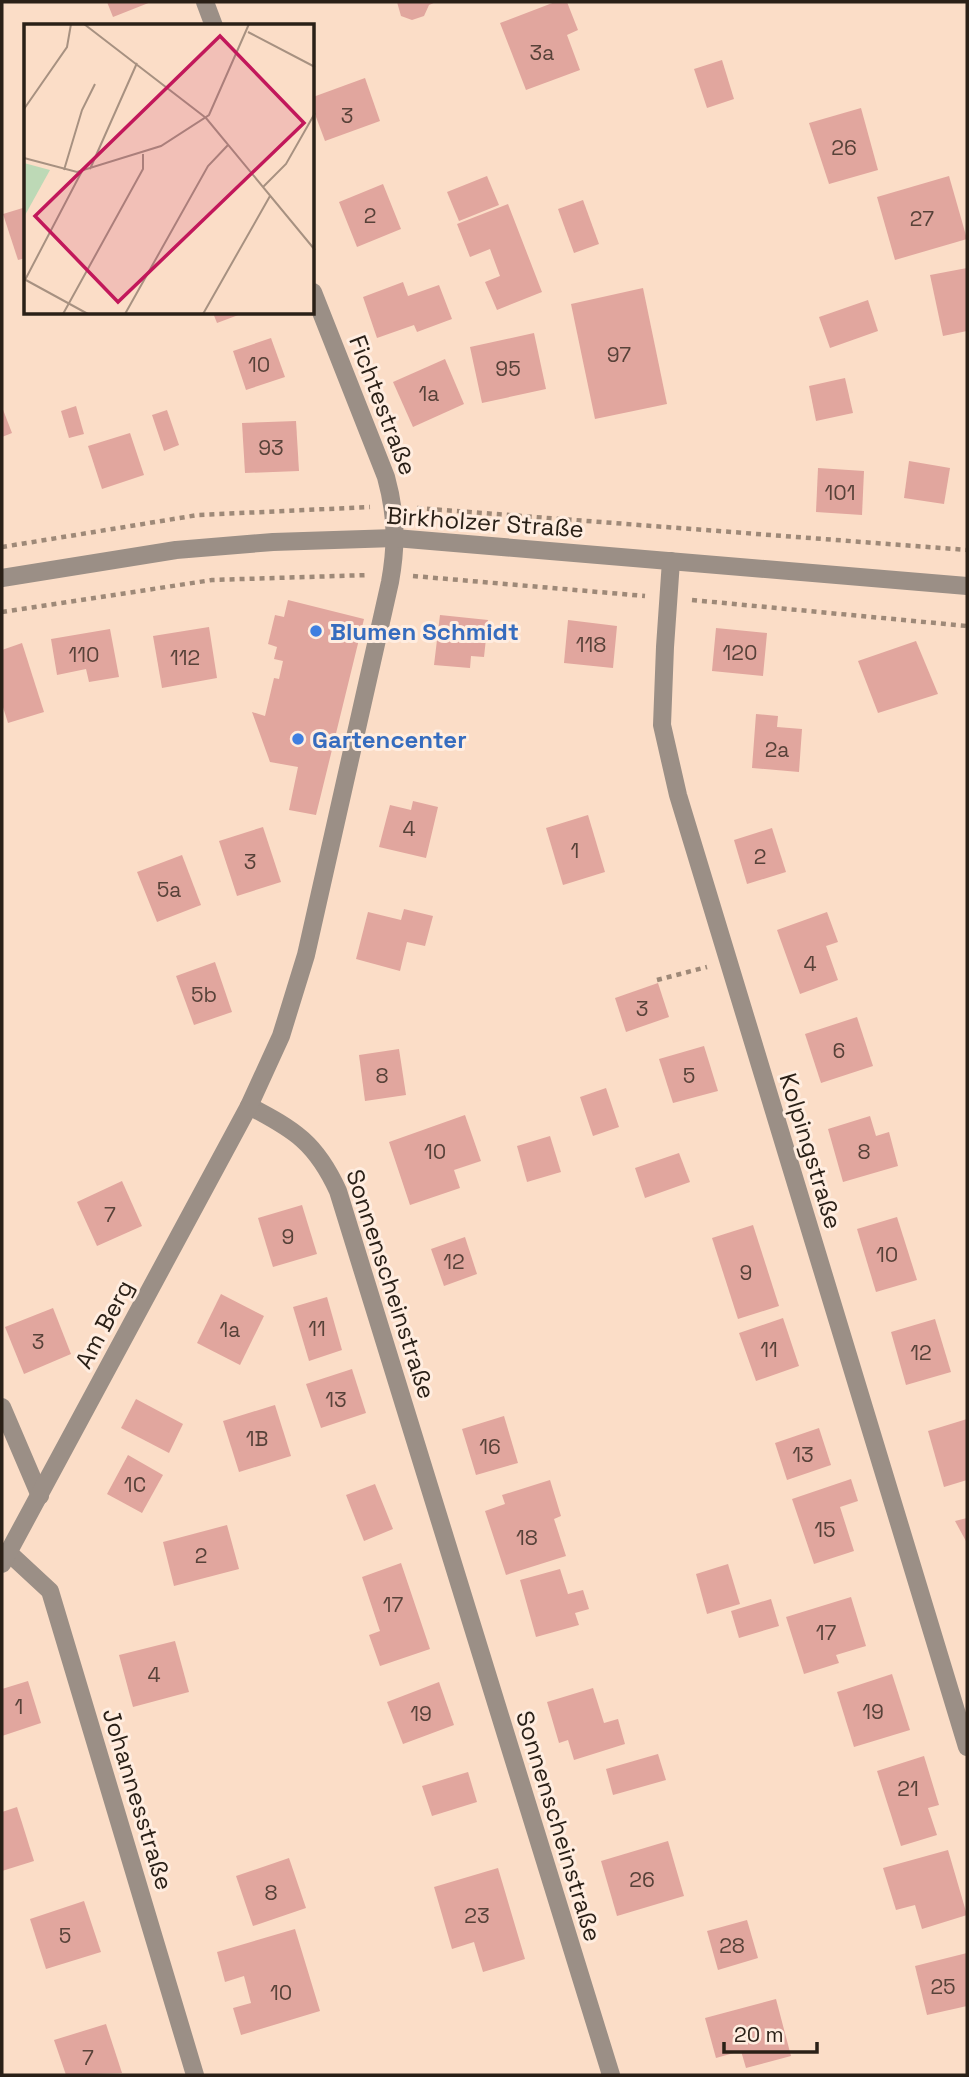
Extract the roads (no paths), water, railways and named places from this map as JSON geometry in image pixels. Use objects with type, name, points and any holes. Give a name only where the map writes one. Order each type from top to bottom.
[{"type":"street","points":[[205,2],[213,24]]},
{"type":"street","name":"Fichtestraße","points":[[315,297],[386,477],[394,506],[395,538]]},
{"type":"street","points":[[249,1106],[281,1036],[306,955],[391,574],[395,538]]},
{"type":"street","name":"Birkholzer Straße","points":[[2,578],[176,550],[274,542],[395,538],[967,586]]},
{"type":"street","name":"Kolpingstraße","points":[[671,561],[662,725],[678,795],[967,1747]]},
{"type":"street","name":"Am Berg","points":[[5,1558],[249,1106]]},
{"type":"street","name":"Sonnenscheinstraße","points":[[249,1106],[288,1126],[317,1151],[338,1191],[611,2075]]},
{"type":"street","points":[[2,1407],[40,1496]]},
{"type":"street","name":"Johannesstraße","points":[[5,1558],[50,1591],[195,2075]]},
{"type":"place","name":"Blumen Schmidt","points":[[316,631]]},
{"type":"place","name":"Gartencenter","points":[[298,739]]}]
